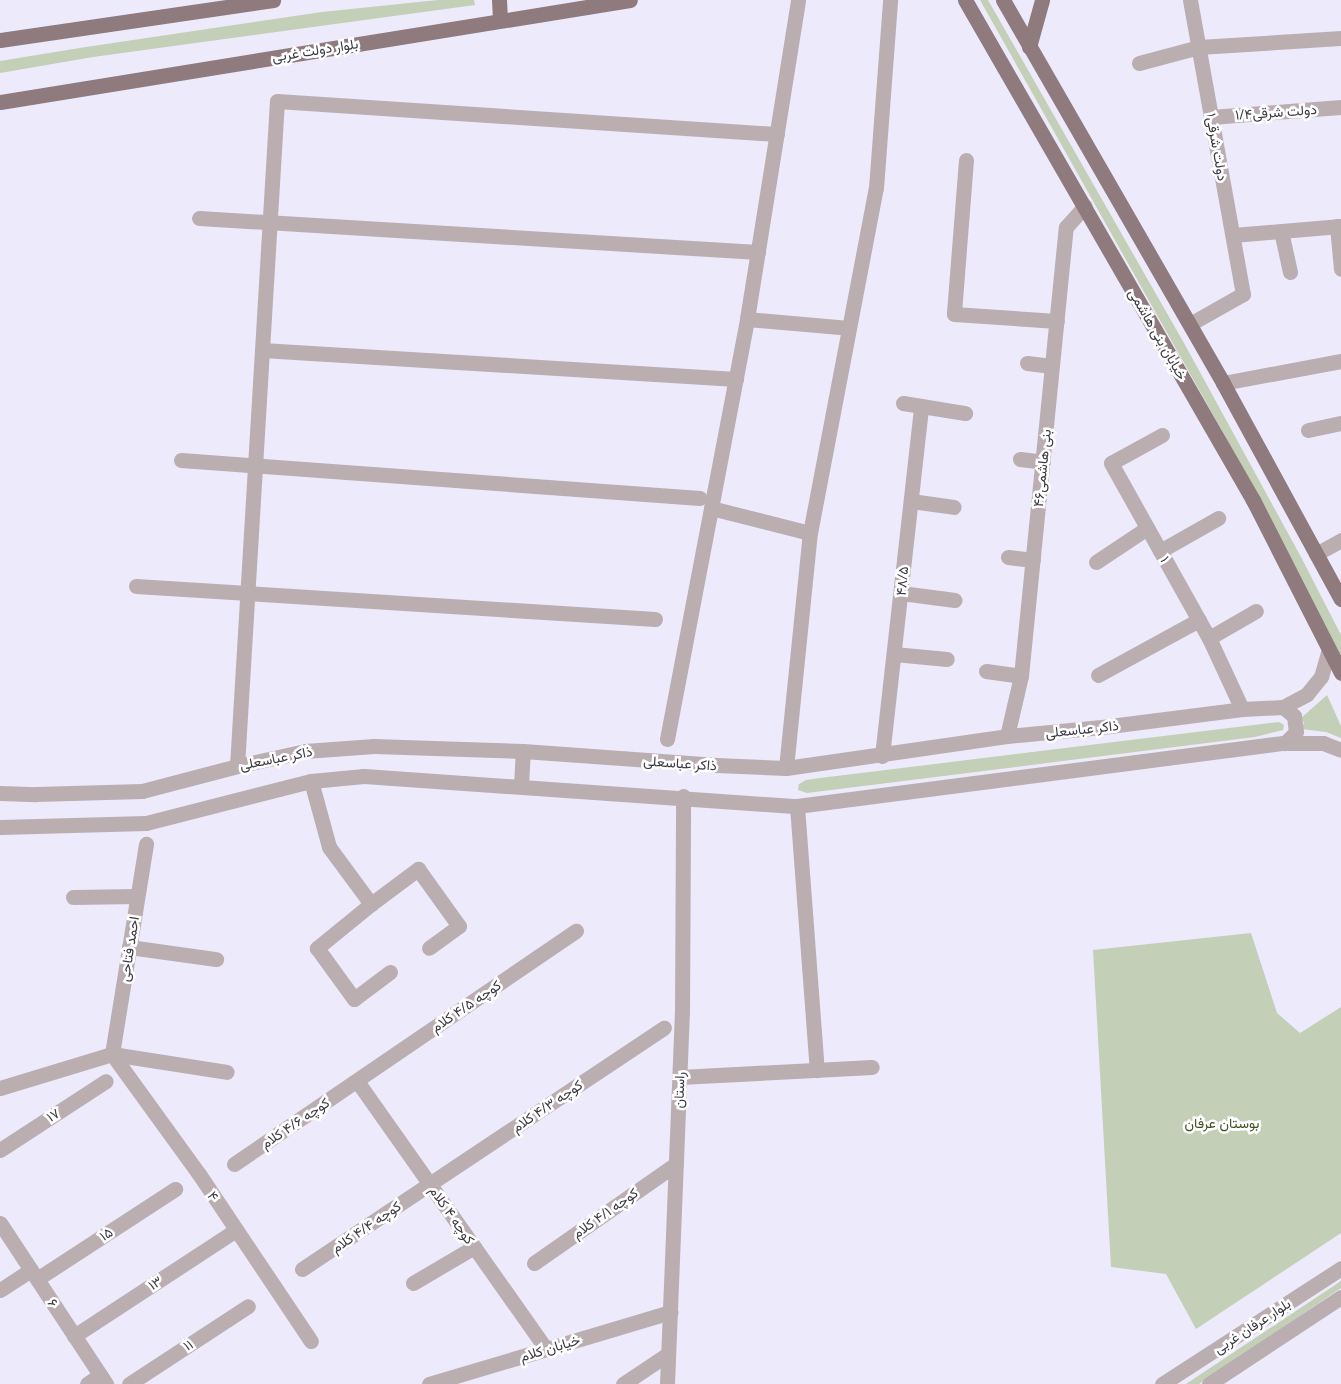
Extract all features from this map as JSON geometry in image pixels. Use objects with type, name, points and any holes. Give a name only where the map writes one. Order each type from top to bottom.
[{"type":"main road","points":[[0,40],[273,0]]},
{"type":"main road","points":[[499,0],[500,20]]},
{"type":"main road","name":"بلوار دولت غربی","points":[[0,102],[630,0]]},
{"type":"main road","name":"خیابان بنی هاشمی","points":[[965,0],[1253,500],[1341,673]]},
{"type":"main road","points":[[1003,0],[1190,324],[1341,599]]},
{"type":"main road","points":[[1029,47],[1042,0]]},
{"type":"street","points":[[667,739],[747,319],[798,0]]},
{"type":"street","points":[[786,768],[810,533],[876,188],[890,0]]},
{"type":"street","name":"۱دولت شرقی","points":[[1190,0],[1243,294],[1190,324]]},
{"type":"street","points":[[1139,62],[1199,47],[1341,38]]},
{"type":"street","points":[[237,766],[277,101],[777,134]]},
{"type":"street","name":"۱/۴دولت شرقی","points":[[1211,117],[1341,107]]},
{"type":"street","points":[[966,160],[954,314],[1056,320]]},
{"type":"street","name":"بنی هاشمی۴۶","points":[[1008,736],[1021,676],[1066,227],[1085,206]]},
{"type":"street","points":[[199,218],[758,252]]},
{"type":"street","points":[[1233,235],[1339,226],[1341,269]]},
{"type":"street","points":[[1281,231],[1290,272]]},
{"type":"street","points":[[747,319],[849,328]]},
{"type":"street","points":[[262,350],[736,379]]},
{"type":"street","points":[[1223,383],[1341,361]]},
{"type":"street","points":[[1027,362],[1052,366]]},
{"type":"street","points":[[903,403],[965,413]]},
{"type":"street","name":"۴۸/۵","points":[[882,756],[921,406]]},
{"type":"street","points":[[1308,430],[1341,423]]},
{"type":"street","name":"۱","points":[[1162,435],[1111,463],[1209,638],[1242,709]]},
{"type":"street","points":[[1020,459],[1043,462]]},
{"type":"street","points":[[181,460],[700,498]]},
{"type":"street","points":[[911,501],[954,507]]},
{"type":"street","points":[[711,508],[810,533]]},
{"type":"street","points":[[1160,550],[1218,518]]},
{"type":"street","points":[[1096,562],[1147,528]]},
{"type":"street","points":[[1316,554],[1341,540]]},
{"type":"street","points":[[1008,557],[1033,560]]},
{"type":"street","points":[[136,586],[655,619]]},
{"type":"street","points":[[901,593],[955,600]]},
{"type":"street","points":[[1209,638],[1256,612]]},
{"type":"street","points":[[1098,675],[1199,620]]},
{"type":"street","name":"ذاکر عباسعلی","points":[[0,793],[36,794],[142,791],[237,766],[305,751],[374,746],[523,751],[716,766],[786,768],[882,756],[1008,736],[1102,727],[1242,709],[1282,707],[1307,694],[1321,677],[1329,649]]},
{"type":"street","points":[[894,654],[947,659]]},
{"type":"street","points":[[986,672],[1021,676]]},
{"type":"street","points":[[1282,707],[1294,716],[1296,732],[1285,743]]},
{"type":"street","points":[[0,827],[146,823],[311,781],[364,776],[683,796],[797,806],[1285,743],[1323,743],[1341,750]]},
{"type":"street","points":[[521,786],[523,751]]},
{"type":"street","points":[[311,781],[329,847],[371,904]]},
{"type":"street","name":"راستان","points":[[667,1384],[682,1013],[683,796]]},
{"type":"street","points":[[797,806],[817,1070]]},
{"type":"street","name":"احمد فتاحی","points":[[112,1054],[146,844]]},
{"type":"street","points":[[390,972],[354,999],[317,948],[418,869],[459,926],[429,948]]},
{"type":"street","points":[[74,897],[138,896]]},
{"type":"street","name":"کوچه ۴/۵ کلام","points":[[357,1081],[576,931]]},
{"type":"street","points":[[130,947],[216,959]]},
{"type":"street","name":"کوچه ۴/۳ کلام","points":[[430,1184],[664,1028]]},
{"type":"street","points":[[0,1088],[112,1054],[227,1072]]},
{"type":"street","name":"۴","points":[[112,1054],[236,1230],[311,1341]]},
{"type":"street","points":[[680,1077],[872,1067]]},
{"type":"street","name":"۱۷","points":[[0,1150],[106,1081]]},
{"type":"street","name":"کوچه ۴/۶ کلام","points":[[234,1164],[357,1081]]},
{"type":"street","name":"کوچه ۴ کلام","points":[[357,1081],[546,1349]]},
{"type":"street","name":"کوچه ۴/۱ کلام","points":[[534,1262],[676,1164]]},
{"type":"street","name":"کوچه ۴/۴ کلام","points":[[302,1269],[430,1184]]},
{"type":"street","name":"۱۵","points":[[0,1290],[34,1275],[175,1189]]},
{"type":"street","name":"۶","points":[[0,1223],[74,1336],[98,1381]]},
{"type":"street","name":"۱۳","points":[[74,1336],[236,1230]]},
{"type":"street","points":[[414,1283],[474,1246]]},
{"type":"street","name":"بلوار عرفان غربی","points":[[1162,1384],[1341,1268]]},
{"type":"street","name":"بلوار عرفان غربی","points":[[1209,1384],[1341,1297]]},
{"type":"street","name":"۱۱","points":[[129,1384],[248,1306]]},
{"type":"street","name":"خیابان کلام","points":[[430,1384],[670,1312]]},
{"type":"street","points":[[623,1384],[668,1354]]},
{"type":"green space","points":[[438,0],[474,0],[475,5],[93,57],[0,73],[0,61],[322,12]]},
{"type":"green space","points":[[980,0],[988,0],[1184,343],[1301,557],[1341,635],[1341,659],[1313,601],[1220,427]]},
{"type":"green space","points":[[1327,695],[1341,726],[1341,738],[1326,732],[1301,729],[1304,723],[1301,718]]},
{"type":"green space","points":[[1279,722],[1284,725],[1283,730],[1255,737],[807,793],[798,790],[799,784],[806,780],[820,778]]},
{"type":"green space","name":"بوستان عرفان","points":[[1251,933],[1277,1013],[1300,1033],[1341,1007],[1341,1233],[1196,1329],[1166,1274],[1111,1267],[1093,950]]},
{"type":"green space","points":[[1341,1281],[1341,1288],[1199,1384],[1186,1384]]}]
